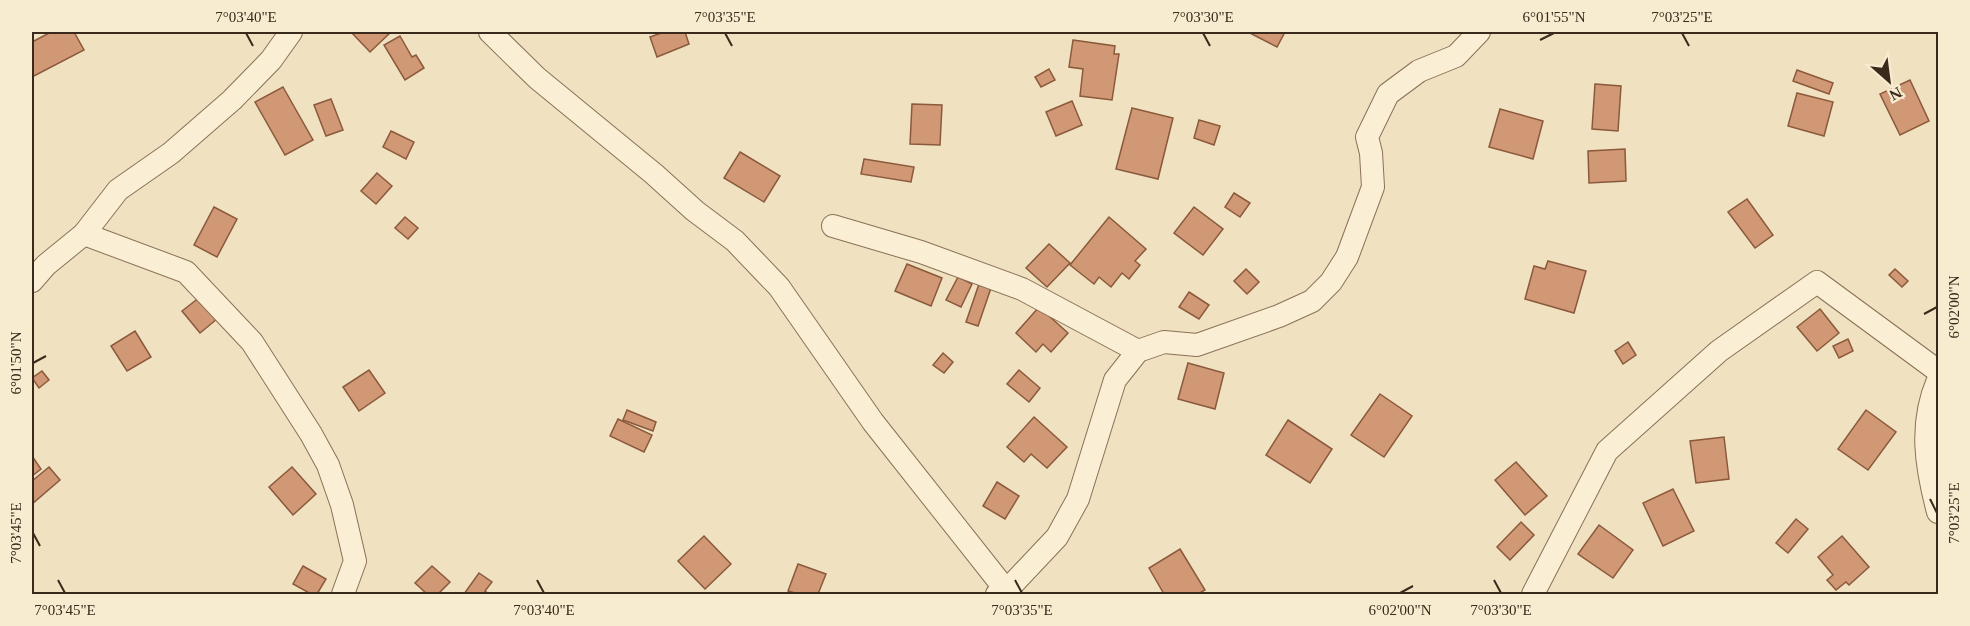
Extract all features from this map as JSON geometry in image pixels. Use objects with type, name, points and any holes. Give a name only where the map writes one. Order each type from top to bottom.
[{"type":"street","points":[[36,267],[84,234],[118,190],[171,153],[232,100],[271,60],[291,32]]},
{"type":"street","points":[[490,32],[537,78],[654,174],[694,211],[735,242],[779,287],[873,422],[1004,593],[1057,537],[1073,509],[1115,380],[1138,351],[1164,342],[1197,345],[1279,316],[1312,301],[1331,282],[1347,257],[1373,187],[1371,153],[1366,138],[1388,94],[1419,71],[1456,56],[1479,32]]},
{"type":"street","points":[[833,226],[921,252],[1022,289],[1138,351]]},
{"type":"street","points":[[84,234],[186,272],[252,342],[311,434],[328,465],[342,505],[355,561],[343,594]]},
{"type":"street","points":[[1533,594],[1607,451],[1719,351],[1817,282],[1938,371]]},
{"type":"street","points":[[1938,380],[1932,394],[1924,439],[1928,473],[1938,512]]},
{"type":"building","points":[[51,32],[74,32],[84,50],[32,77],[32,42]]},
{"type":"building","points":[[351,32],[391,32],[370,52]]},
{"type":"building","points":[[664,32],[685,32],[689,44],[657,57],[650,37]]},
{"type":"building","points":[[1248,32],[1285,32],[1277,47]]},
{"type":"building","points":[[400,36],[412,57],[416,55],[424,68],[405,80],[384,45]]},
{"type":"building","points":[[1073,40],[1115,46],[1114,54],[1119,54],[1112,100],[1080,96],[1083,69],[1069,67]]},
{"type":"building","points":[[1049,69],[1055,80],[1041,87],[1035,77]]},
{"type":"building","points":[[1797,70],[1833,83],[1829,94],[1793,81]]},
{"type":"building","points":[[1910,80],[1929,121],[1900,135],[1880,94]]},
{"type":"building","points":[[1595,84],[1621,86],[1618,131],[1592,129]]},
{"type":"building","points":[[283,87],[313,140],[285,155],[255,102]]},
{"type":"building","points":[[1797,93],[1833,102],[1824,136],[1788,126]]},
{"type":"building","points":[[331,99],[343,130],[326,136],[314,105]]},
{"type":"building","points":[[1072,101],[1082,125],[1056,136],[1046,112]]},
{"type":"building","points":[[912,104],[942,105],[940,145],[910,144]]},
{"type":"building","points":[[1132,108],[1173,118],[1158,179],[1116,169]]},
{"type":"building","points":[[1500,109],[1543,121],[1533,159],[1489,147]]},
{"type":"building","points":[[1199,120],[1220,126],[1214,145],[1194,138]]},
{"type":"building","points":[[391,131],[414,142],[406,159],[383,147]]},
{"type":"building","points":[[1625,149],[1626,181],[1589,183],[1588,151]]},
{"type":"building","points":[[740,152],[780,176],[764,202],[724,178]]},
{"type":"building","points":[[864,159],[914,167],[911,182],[861,174]]},
{"type":"building","points":[[377,173],[392,186],[376,204],[361,191]]},
{"type":"building","points":[[1234,193],[1250,203],[1240,217],[1225,207]]},
{"type":"building","points":[[1747,199],[1773,235],[1755,248],[1728,212]]},
{"type":"building","points":[[214,207],[237,219],[217,257],[194,245]]},
{"type":"building","points":[[1194,207],[1223,229],[1203,255],[1174,233]]},
{"type":"building","points":[[405,217],[418,228],[408,239],[395,228]]},
{"type":"building","points":[[1109,217],[1146,249],[1135,261],[1140,265],[1129,279],[1122,273],[1111,287],[1099,277],[1094,284],[1070,265]]},
{"type":"building","points":[[1049,244],[1070,263],[1047,287],[1026,268]]},
{"type":"building","points":[[1548,261],[1586,271],[1574,313],[1525,299],[1534,266],[1545,269]]},
{"type":"building","points":[[907,264],[942,278],[931,306],[895,291]]},
{"type":"building","points":[[1246,269],[1259,282],[1247,294],[1234,281]]},
{"type":"building","points":[[1895,269],[1908,281],[1902,287],[1889,275]]},
{"type":"building","points":[[958,277],[972,284],[961,307],[946,300]]},
{"type":"building","points":[[979,284],[991,288],[978,326],[966,322]]},
{"type":"building","points":[[1189,292],[1209,305],[1199,319],[1179,307]]},
{"type":"building","points":[[200,297],[217,319],[200,333],[182,311]]},
{"type":"building","points":[[1039,307],[1068,333],[1051,352],[1043,344],[1036,352],[1016,333]]},
{"type":"building","points":[[1820,309],[1839,333],[1817,351],[1797,327]]},
{"type":"building","points":[[135,331],[151,357],[127,371],[111,346]]},
{"type":"building","points":[[1848,339],[1853,351],[1839,358],[1833,346]]},
{"type":"building","points":[[1628,342],[1636,355],[1623,364],[1615,351]]},
{"type":"building","points":[[943,353],[953,362],[944,373],[933,365]]},
{"type":"building","points":[[1188,363],[1224,373],[1215,409],[1178,399]]},
{"type":"building","points":[[369,370],[385,393],[359,411],[343,387]]},
{"type":"building","points":[[1019,370],[1040,388],[1029,402],[1007,384]]},
{"type":"building","points":[[42,371],[49,380],[39,388],[32,378]]},
{"type":"building","points":[[1380,394],[1412,416],[1384,457],[1351,435]]},
{"type":"building","points":[[627,410],[656,422],[653,431],[623,420]]},
{"type":"building","points":[[1866,410],[1896,432],[1868,470],[1838,449]]},
{"type":"building","points":[[1034,417],[1067,447],[1047,468],[1031,454],[1024,462],[1007,447]]},
{"type":"building","points":[[618,419],[652,435],[644,452],[610,436]]},
{"type":"building","points":[[1288,420],[1332,449],[1310,483],[1266,455]]},
{"type":"building","points":[[1724,437],[1729,479],[1696,483],[1690,441]]},
{"type":"building","points":[[32,456],[41,469],[32,476]]},
{"type":"building","points":[[1516,462],[1547,496],[1525,515],[1495,480]]},
{"type":"building","points":[[49,467],[60,480],[32,504],[32,481]]},
{"type":"building","points":[[292,467],[316,494],[293,515],[269,487]]},
{"type":"building","points":[[997,482],[1019,496],[1005,519],[983,506]]},
{"type":"building","points":[[1673,489],[1694,531],[1663,546],[1643,503]]},
{"type":"building","points":[[1796,519],[1808,529],[1788,553],[1776,543]]},
{"type":"building","points":[[1521,522],[1534,535],[1510,560],[1497,547]]},
{"type":"building","points":[[1599,525],[1633,550],[1613,578],[1578,554]]},
{"type":"building","points":[[704,536],[731,564],[705,589],[678,561]]},
{"type":"building","points":[[1842,536],[1869,567],[1849,585],[1846,582],[1836,590],[1827,580],[1833,575],[1818,557]]},
{"type":"building","points":[[1180,549],[1205,590],[1198,594],[1164,594],[1149,568]]},
{"type":"building","points":[[798,564],[826,574],[818,594],[799,594],[788,591]]},
{"type":"building","points":[[303,566],[326,579],[317,594],[311,594],[293,584]]},
{"type":"building","points":[[432,566],[450,582],[438,594],[427,594],[415,583]]},
{"type":"building","points":[[479,573],[492,582],[485,591],[489,594],[464,594]]}]
